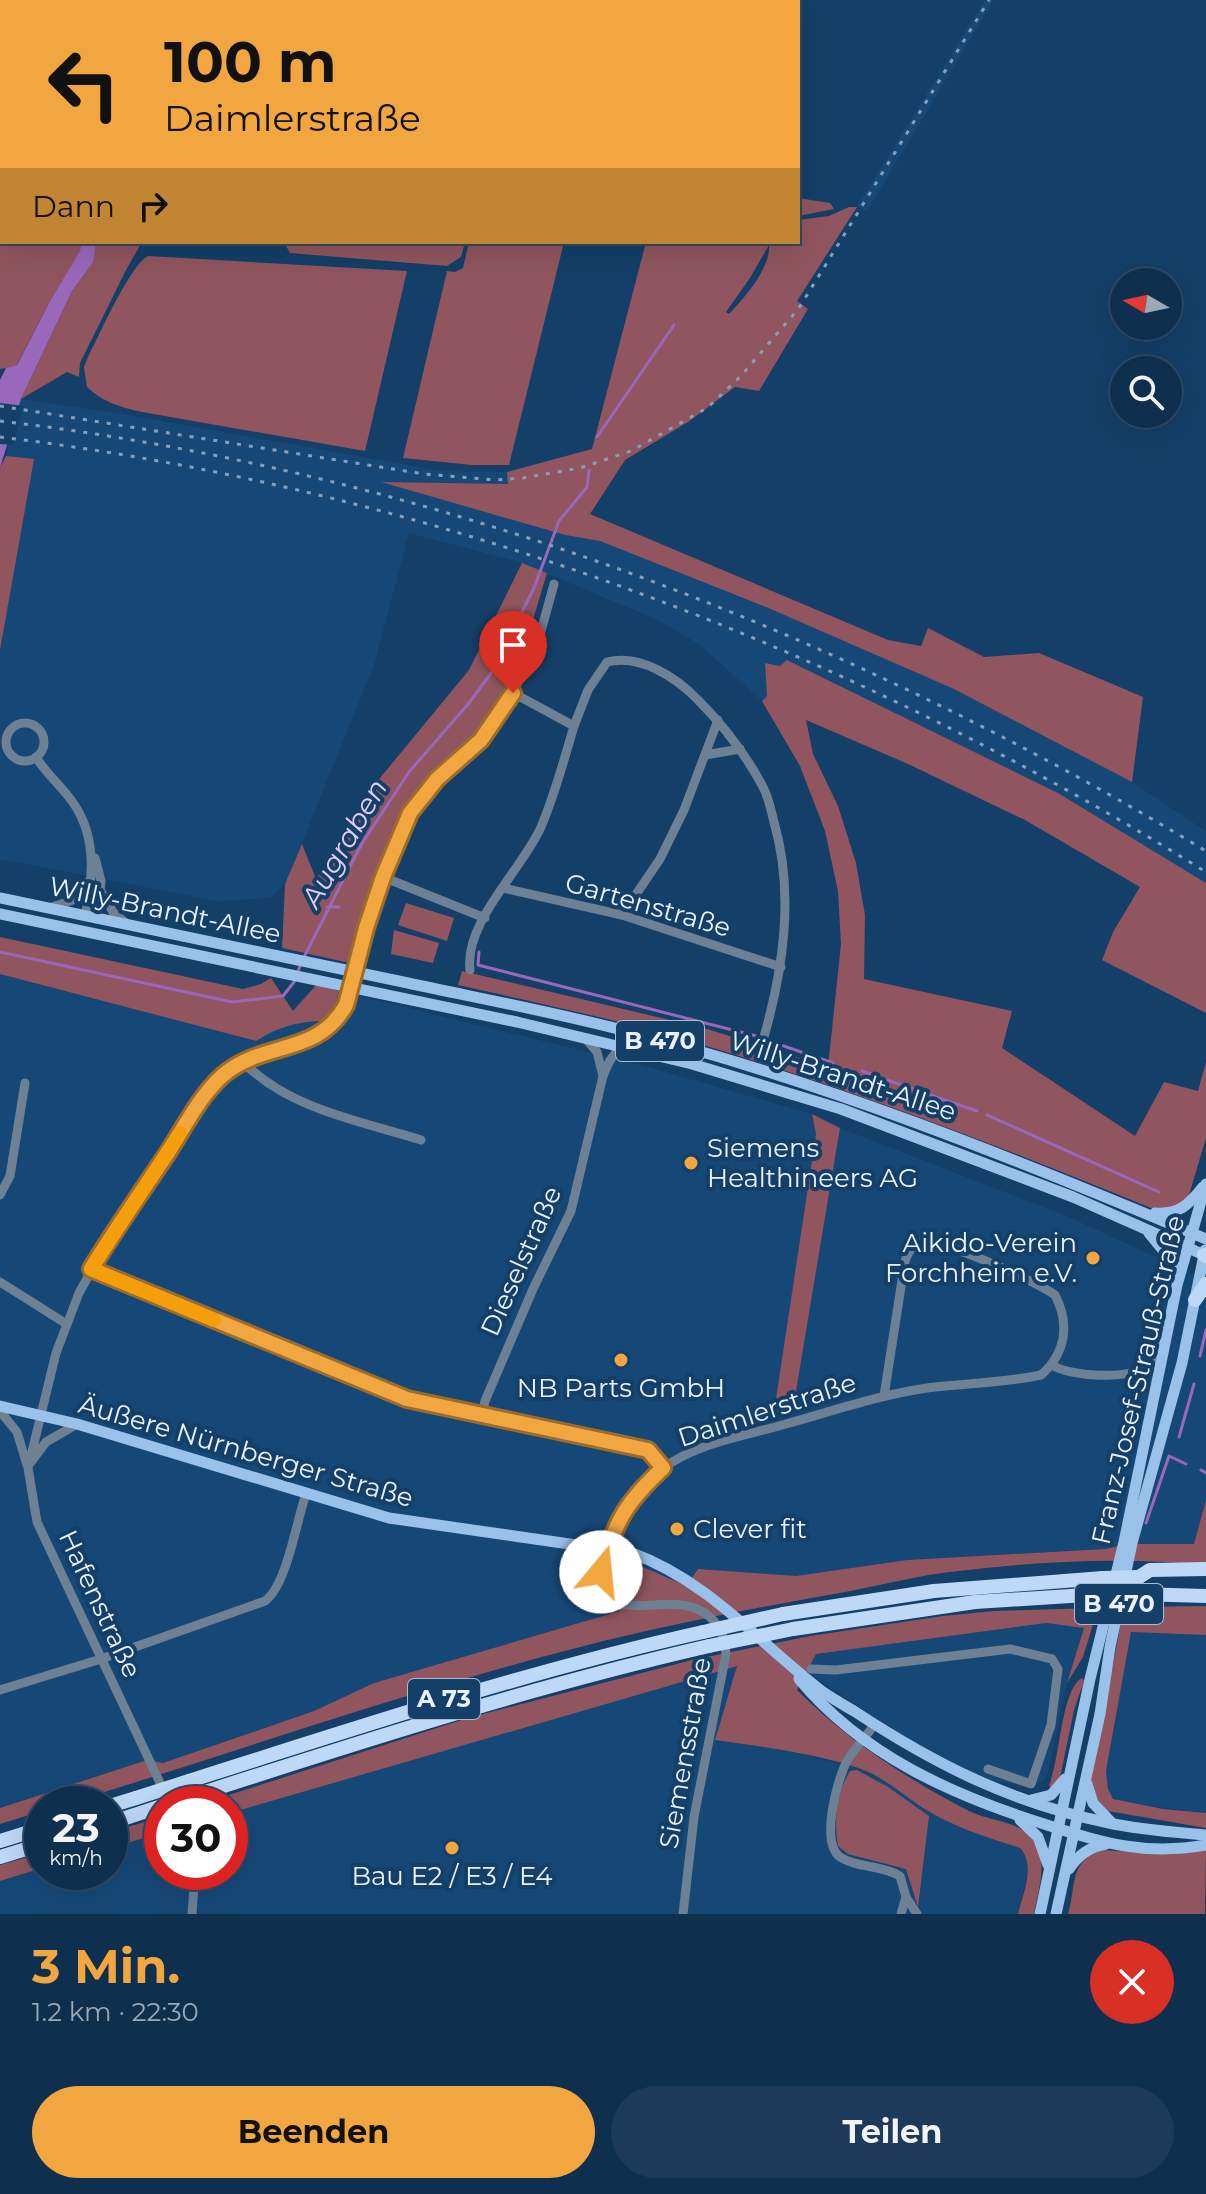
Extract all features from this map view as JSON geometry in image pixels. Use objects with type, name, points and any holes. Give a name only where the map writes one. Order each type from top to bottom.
[{"type":"highway","points":[[1195,1300],[1206,1284]]},
{"type":"highway","points":[[1139,1577],[1150,1570],[1206,1569]]},
{"type":"highway","name":"A 73","points":[[128,1812],[189,1781],[453,1696],[548,1669],[783,1614],[934,1591],[1103,1578],[1206,1579]]},
{"type":"highway","name":"A 73","points":[[224,1786],[551,1685],[793,1629],[975,1602],[1101,1594],[1206,1596]]},
{"type":"highway","name":"A 73","points":[[128,1805],[144,1805]]},
{"type":"highway","points":[[0,1841],[24,1834]]},
{"type":"highway","points":[[0,1857],[24,1850]]},
{"type":"main road","name":"Willy-Brandt-Allee","points":[[0,898],[522,1007],[696,1051],[874,1106],[981,1145],[1191,1232]]},
{"type":"main road","name":"Willy-Brandt-Allee","points":[[0,914],[584,1037],[749,1080],[841,1109],[1073,1197],[1186,1247]]},
{"type":"main road","points":[[88,932],[91,917]]},
{"type":"main road","points":[[351,987],[354,972]]},
{"type":"main road","points":[[1146,1212],[1177,1212],[1206,1184]]},
{"type":"main road","name":"Franz-Josef-Strauß-Straße","points":[[1040,1914],[1124,1542],[1163,1344],[1186,1247],[1206,1184]]},
{"type":"main road","points":[[1145,1229],[1167,1255],[1177,1285]]},
{"type":"main road","name":"B 470","points":[[1191,1232],[1206,1239]]},
{"type":"main road","name":"B 470","points":[[1186,1247],[1205,1252]]},
{"type":"main road","name":"Franz-Josef-Strauß-Straße","points":[[1056,1914],[1118,1606],[1145,1491],[1182,1363],[1205,1252]]},
{"type":"main road","name":"Äußere Nürnberger Straße","points":[[0,1408],[77,1424],[355,1509],[414,1523],[607,1549],[649,1559],[695,1585],[734,1614],[825,1693],[940,1764],[1062,1812],[1112,1824],[1206,1835]]},
{"type":"main road","points":[[1149,1416],[1152,1434],[1160,1439]]},
{"type":"main road","name":"Äußere Nürnberger Straße","points":[[781,1657],[810,1692],[864,1740],[947,1789],[1016,1817],[1110,1844],[1152,1850],[1206,1845]]},
{"type":"main road","points":[[1026,1800],[1040,1799],[1056,1792],[1071,1768]]},
{"type":"main road","points":[[1087,1771],[1088,1791],[1093,1803],[1112,1824]]},
{"type":"main road","points":[[1016,1817],[1041,1842],[1048,1874]]},
{"type":"main road","points":[[1064,1876],[1079,1855],[1095,1846],[1110,1844]]},
{"type":"street","points":[[354,972],[383,877],[410,813],[437,779],[481,740],[513,693],[538,642],[554,584]]},
{"type":"street","points":[[470,970],[468,953],[485,918],[540,830],[588,690],[607,662],[617,659],[649,666],[673,678],[718,720],[765,790],[780,845],[785,918],[775,1001],[762,1044]]},
{"type":"street","points":[[513,693],[574,726]]},
{"type":"street","points":[[622,915],[660,859],[684,810],[718,720]]},
{"type":"street","points":[[27,723],[41,733],[43,744],[36,757],[22,760],[9,753],[7,735],[15,726],[27,723]]},
{"type":"street","points":[[705,755],[740,749]]},
{"type":"street","points":[[36,757],[71,800],[85,825],[101,892],[113,912],[130,925]]},
{"type":"street","points":[[91,917],[92,851]]},
{"type":"street","points":[[383,877],[485,918]]},
{"type":"street","points":[[48,908],[73,900],[90,879]]},
{"type":"street","name":"Gartenstraße","points":[[503,888],[622,915],[781,967]]},
{"type":"street","points":[[91,917],[101,892]]},
{"type":"street","points":[[351,987],[340,1016],[320,1035],[243,1062],[260,1079],[282,1093],[321,1109],[421,1140]]},
{"type":"street","points":[[584,1037],[597,1052],[603,1076]]},
{"type":"street","name":"Dieselstraße","points":[[482,1414],[515,1329],[571,1211],[603,1076],[617,1050],[625,1047]]},
{"type":"street","name":"Hafenstraße","points":[[161,1786],[37,1522],[28,1468],[39,1415],[65,1323],[91,1269],[206,1096],[222,1076],[243,1062]]},
{"type":"street","points":[[0,1195],[10,1176],[25,1083]]},
{"type":"street","name":"Daimlerstraße","points":[[607,1549],[621,1515],[635,1495],[663,1468],[726,1440],[884,1396],[1041,1375],[1058,1357],[1064,1333],[1061,1307],[1055,1295],[1040,1284],[1006,1270],[933,1242],[923,1242],[909,1251],[905,1261],[884,1396]]},
{"type":"street","name":"Daimlerstraße","points":[[91,1269],[400,1397],[641,1447],[656,1456],[663,1468]]},
{"type":"street","points":[[0,1282],[65,1323]]},
{"type":"street","points":[[1052,1365],[1062,1372],[1121,1375],[1145,1368],[1163,1344]]},
{"type":"street","points":[[0,1408],[17,1432],[28,1468]]},
{"type":"street","points":[[28,1468],[46,1442],[77,1424]]},
{"type":"street","points":[[0,1690],[101,1659],[257,1605],[272,1596],[283,1576],[306,1494]]},
{"type":"street","name":"Siemensstraße","points":[[607,1549],[602,1579],[612,1599],[629,1606],[671,1602],[689,1605],[707,1614],[725,1637],[726,1654],[694,1817],[683,1914]]},
{"type":"street","points":[[811,1669],[836,1670],[1010,1649],[1052,1659],[1058,1669],[1051,1725],[1031,1784],[988,1769]]},
{"type":"street","points":[[874,1725],[847,1762],[832,1807],[831,1844],[834,1852],[843,1859],[900,1876],[906,1897],[917,1914]]},
{"type":"street","points":[[192,1914],[194,1890]]},
{"type":"street","points":[[901,1914],[906,1897]]},
{"type":"shaded area","points":[[985,0],[994,0],[867,211],[857,207]]},
{"type":"shaded area","points":[[800,198],[830,203],[834,209],[800,216]]},
{"type":"shaded area","points":[[849,207],[857,207],[797,301],[808,309],[759,391],[735,387],[688,422],[625,460],[590,514],[888,640],[921,646],[928,628],[984,657],[1039,653],[1143,697],[1132,782],[954,689],[766,607],[600,541],[565,535],[381,482],[508,484],[507,472],[592,449],[645,244],[800,244],[800,220],[829,216]],"holes":[[[769,245],[766,263],[749,291],[729,314],[726,312]]]},
{"type":"shaded area","points":[[0,244],[82,244],[81,251],[16,366],[0,369]]},
{"type":"shaded area","points":[[82,244],[96,244],[93,262],[72,291],[21,399],[0,468],[0,380],[6,368],[17,365]]},
{"type":"shaded area","points":[[96,244],[141,244],[80,363],[79,377],[67,372],[21,399],[72,291],[92,262]]},
{"type":"shaded area","points":[[285,244],[464,244],[461,257],[447,266],[290,253]]},
{"type":"shaded area","points":[[469,244],[564,244],[509,465],[472,465],[403,458],[447,271],[455,272],[463,268]]},
{"type":"shaded area","points":[[148,256],[407,271],[365,451],[142,412],[106,401],[87,387],[84,367],[88,357],[124,286]]},
{"type":"shaded area","points":[[21,399],[441,471],[507,472],[508,484],[385,483],[565,535],[600,541],[766,607],[954,689],[1132,782],[1206,831],[1206,883],[1058,793],[788,660],[762,701],[700,645],[658,620],[522,563],[409,533],[374,665],[285,884],[270,898],[217,901],[0,859],[0,650],[33,460],[6,456]]},
{"type":"shaded area","points":[[6,456],[34,459],[0,650],[0,468]]},
{"type":"shaded area","points":[[522,563],[547,573],[511,693],[467,747],[404,813],[363,911],[350,963],[282,948],[285,884],[302,844],[316,879],[380,778],[469,670]]},
{"type":"shaded area","points":[[787,660],[1058,793],[1206,883],[1206,1013],[1102,960],[1113,932],[1140,887],[1025,820],[806,720],[813,754],[838,806],[856,863],[865,915],[864,979],[1012,1011],[1002,1048],[1135,1136],[1164,1082],[1198,1091],[1206,1062],[1206,1138],[1189,1195],[1178,1206],[1160,1210],[1151,1208],[927,1120],[700,1044],[458,985],[462,971],[704,1028],[828,1067],[841,944],[838,891],[825,831],[800,766],[762,701],[767,696],[765,663],[780,666]]},
{"type":"shaded area","points":[[406,903],[454,918],[447,941],[398,925]]},
{"type":"shaded area","points":[[394,930],[439,943],[433,963],[391,954]]},
{"type":"shaded area","points":[[0,937],[243,989],[271,978],[293,1011],[317,984],[339,991],[335,1008],[322,1021],[288,1026],[256,1041],[0,974]]},
{"type":"shaded area","points":[[0,974],[255,1041],[277,1028],[299,1022],[322,1021],[335,1008],[339,991],[648,1067],[812,1114],[816,1134],[788,1321],[793,1409],[840,1128],[1071,1218],[1206,1282],[1206,1500],[1194,1544],[1128,1544],[1105,1549],[907,1560],[796,1576],[698,1569],[686,1586],[620,1611],[374,1683],[314,1711],[163,1763],[147,1760],[67,1786],[24,1786],[24,1800],[0,1808]]},
{"type":"shaded area","points":[[812,1114],[840,1128],[793,1409],[774,1412],[816,1134]]},
{"type":"shaded area","points":[[1206,1500],[1206,1565],[1082,1561],[959,1571],[730,1613],[557,1653],[433,1688],[123,1786],[67,1786],[147,1760],[163,1763],[314,1711],[374,1683],[620,1611],[610,1576],[625,1559],[686,1586],[698,1569],[796,1576],[907,1560],[1105,1549],[1128,1544],[1194,1544]]},
{"type":"shaded area","points":[[1206,1606],[1206,1635],[1131,1632],[1106,1771],[1108,1789],[1113,1799],[1163,1809],[1206,1813],[1206,1828],[1108,1811],[1095,1797],[1091,1779],[1124,1607]]},
{"type":"shaded area","points":[[1098,1608],[1083,1657],[1067,1683],[1084,1628],[1046,1623],[816,1654],[797,1690],[857,1742],[923,1786],[969,1811],[1014,1826],[1029,1835],[1041,1860],[1040,1887],[1034,1914],[1018,1914],[1028,1871],[1025,1855],[1020,1848],[946,1821],[861,1769],[807,1755],[715,1740],[737,1666],[248,1808],[248,1789],[471,1717],[692,1660],[810,1636],[994,1611]]},
{"type":"shaded area","points":[[1046,1623],[1084,1628],[1067,1683],[1049,1769],[1045,1779],[1032,1787],[970,1773],[923,1749],[807,1672],[816,1654]]},
{"type":"shaded area","points":[[1131,1632],[1206,1635],[1206,1813],[1120,1802],[1110,1795],[1106,1771]]},
{"type":"shaded area","points":[[738,1665],[715,1740],[788,1751],[860,1769],[890,1782],[923,1807],[959,1827],[1020,1848],[1027,1855],[1029,1868],[1018,1914],[0,1914],[0,1881],[24,1874],[24,1890],[128,1890],[128,1843],[144,1838],[144,1890],[248,1890],[248,1808]]},
{"type":"shaded area","points":[[1082,1678],[1084,1681],[1074,1710],[1060,1778],[1052,1790],[1049,1785],[1065,1710],[1075,1685]]},
{"type":"shaded area","points":[[857,1770],[929,1816],[918,1907],[906,1869],[848,1854],[838,1846],[836,1817],[839,1798],[850,1771]]},
{"type":"shaded area","points":[[24,1800],[24,1817],[0,1824],[0,1808]]},
{"type":"shaded area","points":[[144,1822],[144,1838],[128,1843],[128,1827]]},
{"type":"shaded area","points":[[1103,1850],[1159,1854],[1206,1850],[1205,1914],[1068,1914],[1079,1868],[1092,1855]]},
{"type":"shaded area","points":[[24,1858],[24,1874],[0,1881],[0,1865]]},
{"type":"pier","points":[[0,403],[23,406],[13,445],[0,444]]},
{"type":"waterway","name":"Augraben","points":[[597,437],[674,325]]},
{"type":"waterway","name":"Augraben","points":[[303,959],[361,845],[409,772],[492,672],[534,588],[559,521],[587,487],[589,470]]},
{"type":"waterway","points":[[327,907],[339,907]]},
{"type":"waterway","name":"Augraben","points":[[0,952],[232,1002],[283,996],[294,982],[300,966]]},
{"type":"waterway","points":[[479,952],[478,965],[756,1036]]},
{"type":"waterway","points":[[775,1043],[833,1063]]},
{"type":"waterway","points":[[862,1071],[876,1076]]},
{"type":"waterway","points":[[884,1079],[977,1111]]},
{"type":"waterway","points":[[987,1115],[1159,1192]]},
{"type":"waterway","points":[[1200,1356],[1206,1330]]},
{"type":"waterway","points":[[1179,1437],[1194,1384]]},
{"type":"waterway","points":[[1146,1523],[1169,1456],[1186,1464]]},
{"type":"waterway","points":[[1201,1470],[1206,1473]]},
{"type":"railway","points":[[0,406],[424,474],[495,480],[580,468],[631,451],[707,408],[740,377],[799,308],[989,0]]},
{"type":"railway","points":[[0,421],[159,445],[317,478],[472,520],[626,572],[776,631],[923,697],[1066,771],[1206,851]]},
{"type":"railway","points":[[0,437],[160,461],[318,495],[474,537],[627,588],[777,648],[923,715],[1067,790],[1206,872]]},
{"type":"slow traffic","points":[[180,1133],[91,1269],[214,1320]]},
{"type":"place","name":"Siemens Healthineers AG","points":[[691,1163]]},
{"type":"place","name":"Aikido-Verein Forchheim e.V.","points":[[1093,1258]]},
{"type":"place","name":"NB Parts GmbH","points":[[621,1360]]},
{"type":"place","name":"Clever fit","points":[[677,1529]]},
{"type":"place","name":"Bau E2 / E3 / E4","points":[[452,1848]]},
{"type":"route","points":[[513,693],[481,740],[437,779],[410,813],[383,877],[346,1005],[340,1016],[320,1035],[304,1043],[252,1057],[222,1076],[114,1230],[91,1269],[407,1399],[648,1450],[663,1468],[635,1495],[621,1515],[601,1572]]}]
